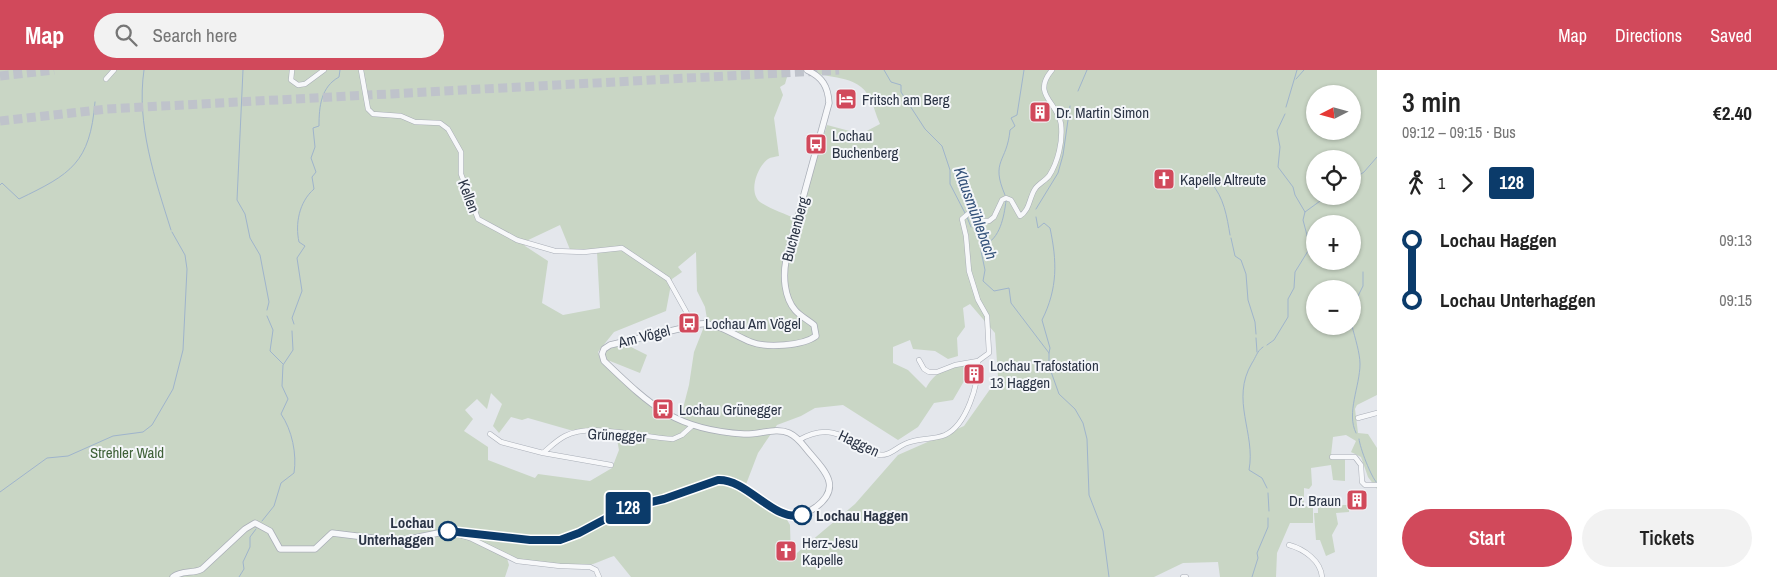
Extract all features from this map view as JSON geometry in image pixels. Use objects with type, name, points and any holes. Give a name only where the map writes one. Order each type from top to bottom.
[{"type":"street","points":[[106,79],[114,70]]},
{"type":"street","points":[[292,70],[291,80],[295,84],[302,85],[324,70]]},
{"type":"street","name":"Kellen","points":[[361,70],[368,109],[372,114],[400,116],[414,122],[440,123],[448,129],[461,152],[461,174],[476,216],[481,221],[517,240],[555,251],[584,252],[620,248],[638,261]]},
{"type":"street","name":"Buchenberg","points":[[736,336],[757,344],[780,345],[802,343],[816,335],[814,325],[796,312],[789,302],[785,273],[797,219],[828,109],[828,92],[825,84],[819,76],[807,70]]},
{"type":"street","points":[[919,360],[923,368],[931,372],[978,361],[990,351],[987,316],[978,300],[969,271],[966,236],[962,222],[965,214],[982,221],[989,221],[994,217],[1002,200],[1006,198],[1011,200],[1020,216],[1028,206],[1035,189],[1048,176],[1058,155],[1061,132],[1061,122],[1044,92],[1046,78],[1052,70]]},
{"type":"street","name":"Am Vögel","points":[[638,261],[668,279],[693,324]]},
{"type":"street","name":"Am Vögel","points":[[692,426],[674,419],[648,402],[604,361],[602,356],[604,349],[610,345],[693,324],[708,324],[736,336]]},
{"type":"street","name":"Haggen","points":[[799,440],[817,433],[833,431],[876,454],[890,454],[907,442],[942,436],[952,430],[973,396],[978,375],[978,361]]},
{"type":"street","points":[[1358,418],[1377,413]]},
{"type":"street","points":[[173,577],[180,572],[195,572],[202,569],[252,523],[258,523],[270,530],[279,548],[284,550],[316,549],[332,533],[399,540],[448,531],[530,540],[560,540],[579,533],[626,508],[664,499],[718,480],[727,481],[739,486],[784,514],[805,514],[827,497],[830,486],[827,474],[799,440],[791,434],[783,431],[744,434],[692,426]]},
{"type":"street","name":"Grünegger","points":[[543,453],[562,438],[573,434],[610,431],[673,439],[682,435],[692,426]]},
{"type":"street","name":"Grünegger","points":[[490,434],[501,442],[543,453],[610,466]]},
{"type":"street","points":[[1332,457],[1355,457],[1361,465],[1362,482],[1365,485],[1377,485]]},
{"type":"street","points":[[448,531],[470,538],[517,561],[590,567],[596,570],[599,577]]},
{"type":"street","points":[[1289,545],[1318,562],[1322,569],[1322,577]]},
{"type":"green space","name":"Strehler Wald","points":[[0,70],[789,70],[785,84],[780,87],[783,95],[774,118],[779,156],[772,157],[764,163],[757,173],[754,186],[756,198],[760,202],[797,219],[827,125],[861,134],[880,124],[870,98],[858,84],[842,78],[807,70],[1377,70],[1377,395],[1357,405],[1355,409],[1358,433],[1368,434],[1377,448],[1377,489],[1368,477],[1361,457],[1351,452],[1356,441],[1346,435],[1333,437],[1331,455],[1334,458],[1345,459],[1345,481],[1333,480],[1331,465],[1311,468],[1312,485],[1309,489],[1304,488],[1304,506],[1313,507],[1313,523],[1290,523],[1277,553],[1276,577],[1220,577],[1218,562],[1183,563],[1154,577],[631,577],[614,556],[588,565],[565,567],[533,565],[506,555],[509,565],[505,577],[0,577]],"holes":[[[560,225],[571,252],[597,252],[600,308],[563,315],[542,303],[548,261],[525,246],[524,242]],[[696,252],[697,291],[705,307],[707,319],[694,352],[689,385],[680,420],[657,410],[637,395],[600,359],[598,352],[614,332],[666,311],[672,279],[682,272],[678,267]],[[970,304],[995,333],[998,377],[994,380],[993,385],[964,426],[898,455],[855,504],[791,558],[790,525],[786,518],[726,482],[712,483],[666,501],[626,510],[665,499],[716,478],[726,478],[745,487],[758,453],[777,425],[801,416],[815,408],[843,405],[898,440],[918,427],[934,403],[953,400],[974,364],[946,369],[935,376],[926,388],[908,370],[893,363],[893,347],[910,340],[913,349],[935,351],[948,359],[958,356],[957,338],[965,327],[963,308]],[[491,393],[502,404],[493,426],[499,433],[511,417],[522,420],[528,418],[570,430],[615,429],[619,450],[612,468],[590,481],[538,474],[535,478],[488,460],[488,447],[464,431],[473,419],[465,410],[477,399],[487,409]],[[626,510],[596,525],[604,519]]]},
{"type":"green space","points":[[625,344],[647,355],[640,373],[610,361],[608,362],[604,355],[607,349]]},
{"type":"green space","points":[[1341,500],[1341,505],[1349,505],[1349,512],[1336,513],[1338,524],[1332,535],[1335,552],[1326,556],[1320,540],[1316,540],[1314,513],[1318,513],[1318,501]]},
{"type":"waterway","points":[[144,70],[142,90],[143,111],[148,151],[171,230]]},
{"type":"waterway","points":[[243,70],[237,200],[245,214],[250,238],[260,255],[269,302],[267,310]]},
{"type":"waterway","points":[[294,324],[292,318],[302,291],[297,258],[305,246],[299,242],[299,214],[305,200],[314,189],[312,177],[316,172],[311,158],[315,147],[313,128],[319,126],[322,98],[328,86],[339,77],[340,70]]},
{"type":"waterway","name":"Klausmühlebach","points":[[884,70],[891,82],[901,85],[901,92],[925,129],[942,146],[950,170],[950,184],[965,213]]},
{"type":"waterway","points":[[1005,195],[1001,184],[999,168],[1010,130],[1015,126],[1011,118],[1017,115],[1024,70]]},
{"type":"waterway","points":[[1078,91],[1087,70]]},
{"type":"waterway","points":[[1286,107],[1297,70]]},
{"type":"waterway","points":[[1296,79],[1304,70]]},
{"type":"waterway","points":[[0,185],[2,183],[19,199],[65,173],[75,164],[88,139],[95,102]]},
{"type":"waterway","points":[[1036,209],[1058,173],[1063,155],[1070,106]]},
{"type":"waterway","points":[[1267,345],[1274,340],[1288,317],[1288,299],[1294,288],[1295,272],[1308,251],[1308,239],[1303,220],[1305,212],[1295,195],[1293,187],[1278,167],[1280,147],[1277,131],[1285,114]]},
{"type":"waterway","points":[[1361,174],[1377,157]]},
{"type":"waterway","points":[[1207,175],[1209,179]]},
{"type":"waterway","points":[[1211,183],[1222,201],[1230,235]]},
{"type":"waterway","points":[[984,245],[994,238],[997,233],[1006,201]]},
{"type":"waterway","points":[[1305,212],[1315,205]]},
{"type":"waterway","name":"Klausmühlebach","points":[[967,217],[971,227]]},
{"type":"waterway","points":[[1036,217],[1038,228],[1044,223],[1050,228],[1054,252],[1055,274],[1053,286],[1042,320],[1050,348],[1049,353]]},
{"type":"waterway","points":[[0,492],[47,458],[68,456],[113,436],[143,432],[152,425],[173,389],[183,350],[187,269],[185,255],[172,232]]},
{"type":"waterway","points":[[1231,238],[1235,256],[1241,260],[1246,274],[1248,300],[1255,322],[1256,334]]},
{"type":"waterway","name":"Klausmühlebach","points":[[981,251],[985,270],[983,281],[994,291],[1009,288],[1011,303],[1049,353],[1049,366],[1059,394],[1075,409],[1083,423],[1087,439],[1089,495],[1103,531],[1109,577]]},
{"type":"waterway","points":[[1361,290],[1363,286],[1363,272]]},
{"type":"waterway","points":[[267,316],[273,330],[270,351],[283,364]]},
{"type":"waterway","points":[[262,521],[274,506],[281,483],[294,473],[293,442],[281,414],[288,399],[282,386],[283,365],[293,350],[292,331]]},
{"type":"waterway","points":[[1354,335],[1360,364],[1352,417],[1356,433]]},
{"type":"waterway","points":[[1256,338],[1257,352]]},
{"type":"waterway","points":[[1263,347],[1259,350],[1246,377],[1243,403],[1249,443],[1249,470],[1262,478],[1267,488]]},
{"type":"waterway","points":[[1359,439],[1366,462],[1377,483]]},
{"type":"waterway","points":[[1268,493],[1269,511]]},
{"type":"waterway","points":[[1252,577],[1258,558],[1257,553],[1268,527],[1268,518]]},
{"type":"waterway","points":[[239,577],[244,569],[243,562],[250,547],[250,537],[256,529]]},
{"type":"tunnel","points":[[0,76],[54,70]]},
{"type":"tunnel","points":[[0,121],[107,109],[839,70]]},
{"type":"bus line","name":"128","points":[[448,531],[530,540],[560,540],[579,533],[626,508],[664,499],[718,480],[727,481],[749,491],[784,514],[802,515]]},
{"type":"place","name":"Fritsch am Berg","points":[[846,99]]},
{"type":"place","name":"Dr. Martin Simon","points":[[1040,112]]},
{"type":"place","name":"Lochau Buchenberg","points":[[816,144]]},
{"type":"place","name":"Kapelle Altreute","points":[[1164,179]]},
{"type":"place","name":"Lochau Am Vögel","points":[[689,323]]},
{"type":"place","name":"Lochau Trafostation 13 Haggen","points":[[974,374]]},
{"type":"place","name":"Lochau Grünegger","points":[[663,409]]},
{"type":"place","name":"Dr. Braun","points":[[1357,500]]},
{"type":"place","name":"Lochau Haggen","points":[[802,515]]},
{"type":"place","name":"Lochau Unterhaggen","points":[[448,531]]},
{"type":"place","name":"Herz-Jesu Kapelle","points":[[786,551]]}]
